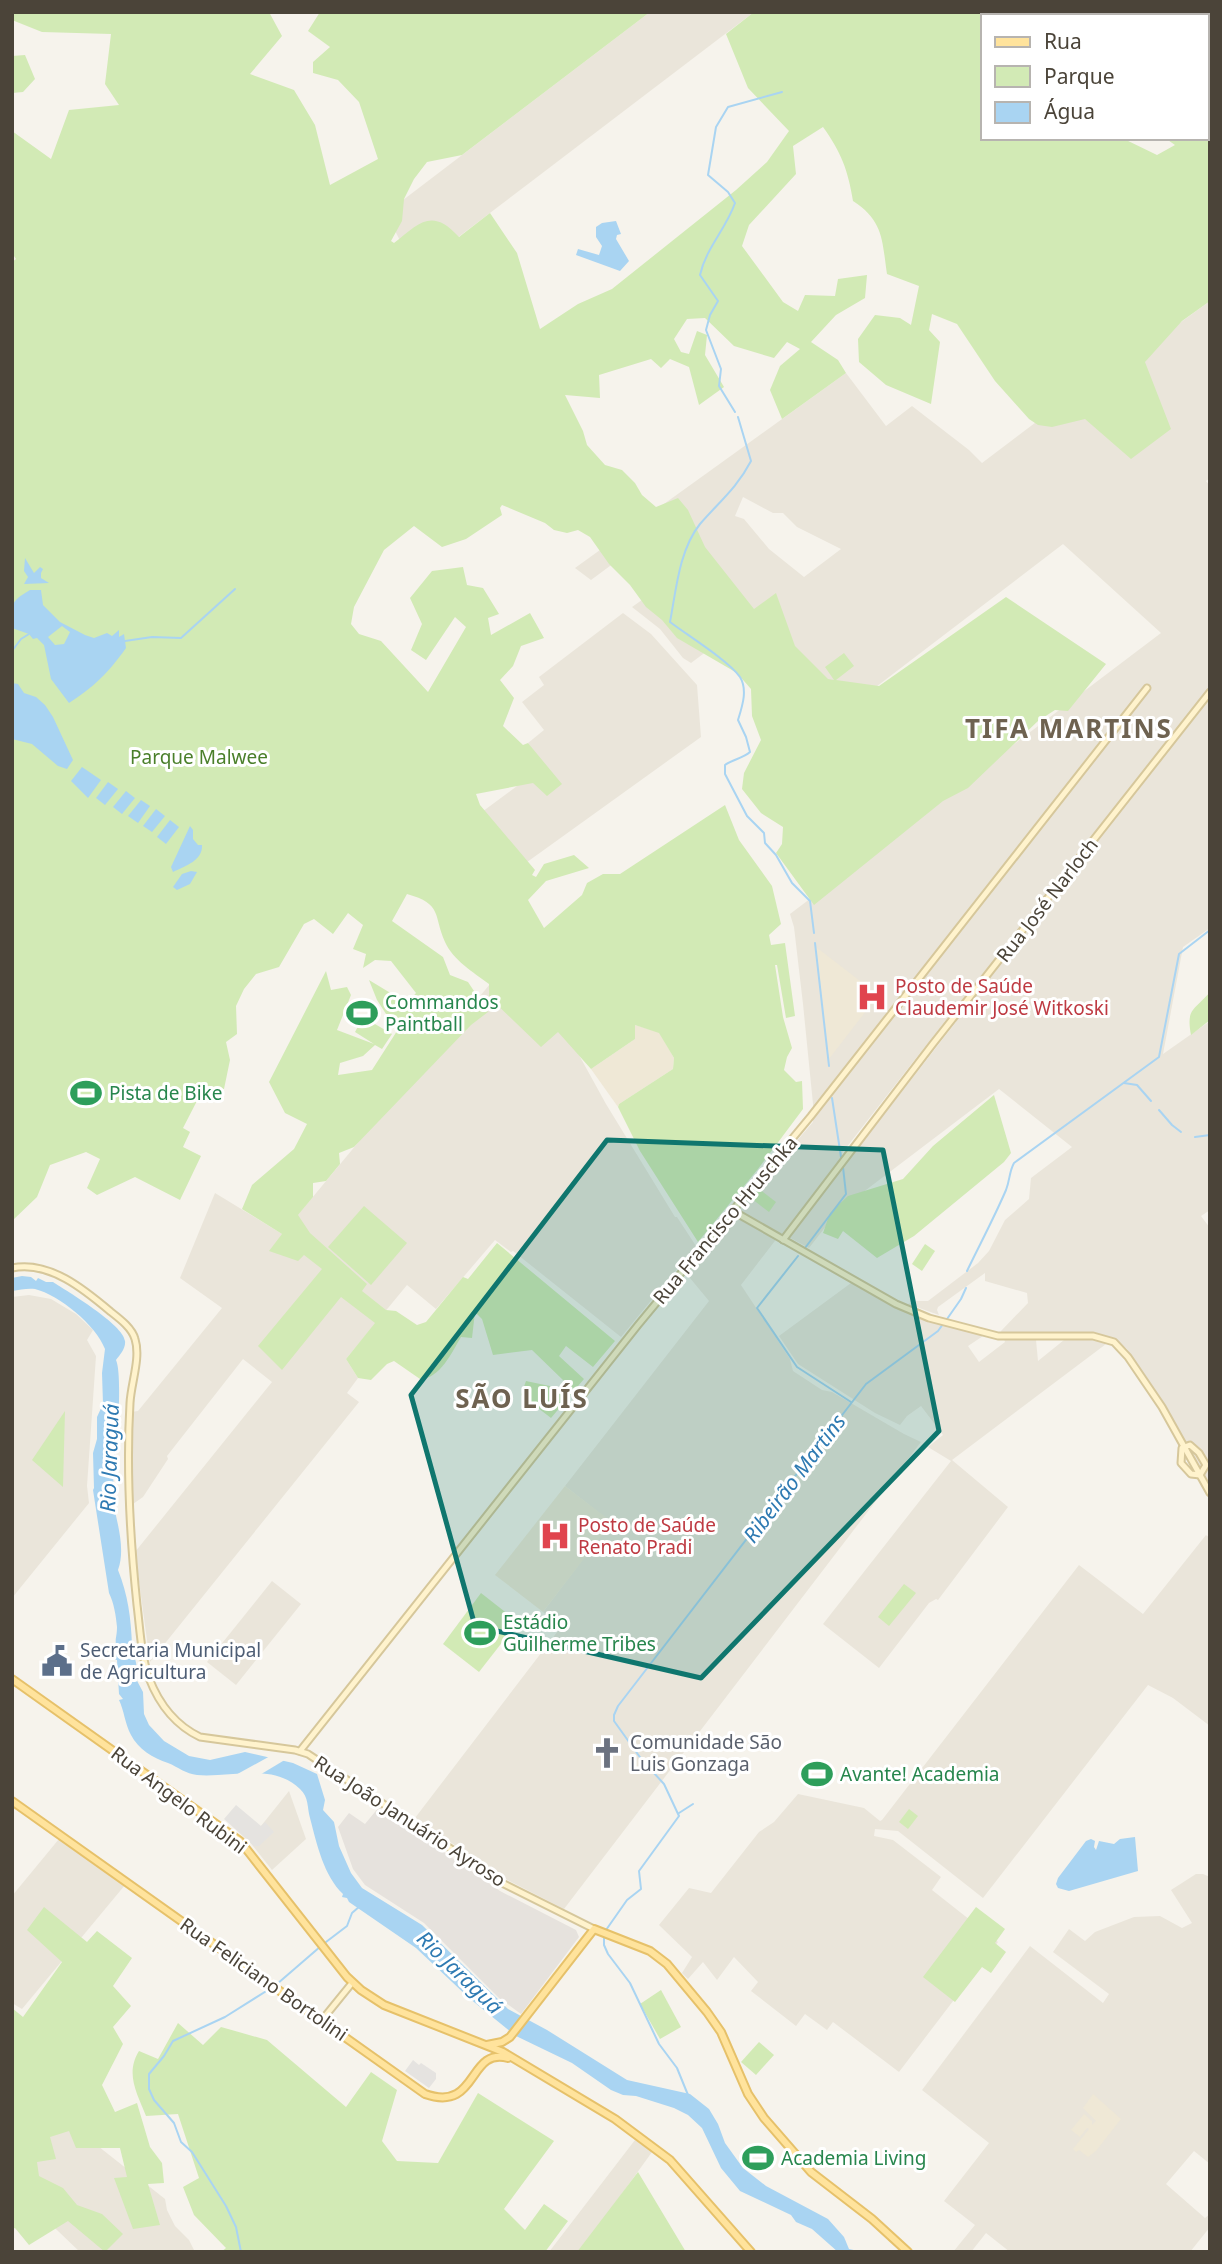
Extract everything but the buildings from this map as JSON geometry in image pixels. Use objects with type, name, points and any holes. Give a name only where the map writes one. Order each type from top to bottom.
[{"type":"main road","name":"Rua Francisco Hruschka","points":[[300,1751],[638,1325],[819,1106],[1147,688]]},
{"type":"main road","name":"Rua José Narloch","points":[[783,1240],[932,1045],[1210,692]]},
{"type":"main road","points":[[733,1211],[896,1304],[940,1321],[998,1335],[1093,1336],[1114,1342],[1151,1390],[1210,1493]]},
{"type":"main road","name":"Rua João Januário Ayroso","points":[[12,1268],[29,1266],[79,1286],[120,1319],[136,1340],[130,1404],[130,1517],[144,1657],[149,1678],[161,1702],[178,1722],[200,1737],[300,1751],[518,1892],[594,1929],[650,1951],[667,1964],[721,2032],[743,2083],[764,2119],[811,2172],[872,2218],[908,2252]]},
{"type":"main road","points":[[1184,1446],[1195,1448],[1203,1458],[1205,1468],[1200,1475],[1194,1476],[1183,1466],[1180,1455],[1184,1446]]},
{"type":"main road","name":"Rua Angelo Rubini","points":[[12,1679],[238,1839],[352,1983],[399,2012],[517,2060],[615,2119],[662,2153],[751,2252]]},
{"type":"main road","name":"Rua Feliciano Bortolini","points":[[12,1801],[425,2094],[436,2098],[454,2097],[487,2059]]},
{"type":"main road","points":[[487,2059],[489,2053],[485,2046],[502,2042],[510,2036],[594,1929]]},
{"type":"main road","points":[[322,2020],[352,1983]]},
{"type":"main road","points":[[487,2059],[500,2056],[517,2060]]},
{"type":"highlighted area","points":[[607,1140],[883,1150],[939,1431],[701,1678],[475,1626],[411,1395]]},
{"type":"shaded area","points":[[650,12],[754,12],[415,270],[386,213]]},
{"type":"shaded area","points":[[1210,301],[1210,478],[1206,481],[1210,486],[1210,928],[1183,947],[1163,1054],[1210,1021],[1210,1210],[1201,1216],[1210,1228],[1210,1486],[1152,1385],[1127,1349],[1114,1338],[952,1460],[1008,1507],[938,1600],[929,1603],[879,1668],[823,1624],[951,1461],[928,1447],[943,1435],[921,1406],[900,1425],[875,1413],[798,1364],[779,1336],[851,1283],[919,1318],[983,1336],[968,1346],[979,1362],[1005,1342],[1001,1331],[1028,1303],[1027,1293],[985,1281],[985,1273],[938,1307],[939,1315],[908,1304],[928,1301],[978,1263],[989,1251],[1005,1220],[1029,1199],[1031,1178],[1072,1147],[999,1089],[837,1212],[809,1248],[781,1233],[741,1285],[790,1359],[793,1371],[822,1390],[832,1392],[921,1442],[564,1909],[500,1876],[415,1818],[561,1627],[543,1612],[611,1522],[565,1486],[709,1301],[685,1272],[813,1122],[803,1004],[794,927],[790,914],[1161,633],[1063,544],[851,706],[759,612],[691,663],[683,658],[660,629],[632,607],[666,583],[618,560],[591,580],[575,568],[846,373],[886,426],[912,406],[982,463],[1064,401],[1111,373]],"holes":[[[743,497],[773,513],[783,513],[797,527],[841,549],[804,577],[769,549],[744,519],[735,516]],[[949,1016],[956,1022],[844,1166],[842,1153]],[[1036,1340],[1064,1340],[1038,1361]]]},
{"type":"shaded area","points":[[623,613],[651,634],[697,685],[701,737],[463,908],[421,857],[544,766],[528,743],[544,730],[522,702],[544,685],[539,677]]},
{"type":"shaded area","points":[[816,947],[864,984],[860,992],[873,1002],[829,1059]]},
{"type":"shaded area","points":[[520,948],[606,1104],[675,1217],[696,1246],[621,1337],[513,1251],[495,1240],[436,1309],[407,1285],[346,1359],[358,1378],[347,1393],[359,1402],[150,1662],[135,1552],[272,1382],[243,1359],[167,1456],[168,1459],[143,1497],[133,1504],[131,1412],[138,1411],[222,1308],[180,1278],[215,1193],[282,1234]]},
{"type":"shaded area","points":[[635,1025],[659,1032],[674,1058],[673,1069],[618,1107],[591,1069],[635,1039]]},
{"type":"shaded area","points":[[29,1295],[51,1299],[76,1314],[93,1330],[87,1340],[96,1356],[87,1486],[89,1503],[12,1598],[12,1297]]},
{"type":"shaded area","points":[[565,1486],[612,1522],[543,1612],[495,1575]]},
{"type":"shaded area","points":[[1206,1535],[1210,1538],[1210,1726],[1173,1698],[1148,1685],[983,1898],[898,1831],[875,1829],[874,1836],[893,1840],[941,1877],[932,1890],[998,1942],[899,2072],[833,2022],[827,2030],[805,2014],[796,2026],[751,1991],[758,1982],[734,1957],[717,1980],[703,1962],[688,1979],[682,1973],[692,1957],[659,1925],[689,1888],[711,1893],[759,1832],[774,1822],[798,1794],[864,1808],[882,1820],[1079,1565],[1143,1614]]},
{"type":"shaded area","points":[[272,1581],[301,1604],[236,1685],[207,1662]]},
{"type":"shaded area","points":[[289,1791],[306,1839],[272,1870],[249,1841]]},
{"type":"shaded area","points":[[236,1805],[261,1826],[265,1822],[274,1832],[259,1846],[254,1846],[224,1819]]},
{"type":"shaded area","points":[[379,1807],[500,1891],[576,1930],[579,1937],[521,2014],[499,1998],[424,1923],[365,1885],[353,1869],[338,1827],[349,1813],[365,1824]]},
{"type":"shaded area","points":[[59,1839],[125,1885],[22,2009],[12,2003],[12,1896]]},
{"type":"shaded area","points":[[1196,1874],[1210,1877],[1210,2164],[1194,2151],[1166,2184],[1205,2218],[1210,2214],[1210,2227],[1190,2252],[1010,2252],[986,2233],[971,2252],[953,2252],[975,2225],[944,2201],[989,2143],[922,2090],[1030,1946],[1103,2003],[1109,1994],[1053,1952],[1069,1929],[1085,1941],[1095,1932],[1134,1917],[1160,1916],[1182,1928],[1192,1923],[1171,1890]]},
{"type":"shaded area","points":[[413,2060],[436,2073],[436,2079],[429,2088],[405,2071]]},
{"type":"shaded area","points":[[1093,2094],[1121,2119],[1096,2151],[1088,2157],[1073,2149],[1089,2129],[1080,2137],[1071,2130],[1084,2114],[1092,2121],[1092,2125],[1096,2121],[1083,2108]]},
{"type":"shaded area","points":[[51,2109],[165,2199],[175,2226],[189,2240],[195,2252],[80,2252],[12,2187],[12,2166]]},
{"type":"shaded area","points":[[635,2140],[652,2152],[613,2206],[589,2252],[549,2252]]},
{"type":"green space","name":"Parque Malwee","points":[[12,12],[269,12],[282,36],[250,74],[294,90],[315,125],[330,185],[378,159],[359,102],[338,80],[313,73],[313,62],[330,47],[308,31],[320,12],[650,12],[462,155],[427,162],[404,199],[402,221],[391,241],[394,243],[418,224],[433,220],[441,222],[459,237],[490,213],[517,253],[540,329],[578,304],[612,289],[736,190],[767,162],[789,131],[748,88],[726,34],[754,12],[1036,12],[981,14],[981,140],[1126,140],[1157,155],[1175,145],[1168,140],[1208,140],[1210,58],[1210,301],[1182,321],[1145,362],[1171,429],[1131,459],[1085,419],[1052,427],[1038,425],[1029,419],[995,381],[957,324],[932,314],[929,330],[940,342],[931,404],[886,385],[859,362],[858,339],[875,315],[900,318],[911,325],[919,286],[887,274],[880,233],[871,216],[853,201],[843,162],[823,127],[793,146],[796,174],[749,225],[742,246],[783,302],[798,311],[805,295],[835,296],[838,279],[867,275],[865,298],[836,315],[811,342],[838,360],[846,373],[782,419],[770,390],[780,366],[800,349],[787,342],[774,358],[734,346],[705,318],[687,319],[674,339],[681,352],[689,354],[697,331],[707,335],[705,355],[724,387],[699,405],[689,367],[670,359],[661,368],[651,359],[599,375],[600,398],[565,395],[587,445],[605,465],[622,470],[642,495],[656,507],[678,498],[688,510],[705,547],[754,609],[776,593],[795,646],[828,679],[834,680],[825,667],[844,653],[854,666],[836,680],[879,686],[1006,597],[1106,664],[1068,711],[1055,710],[1038,721],[968,788],[943,801],[814,905],[776,853],[782,844],[783,827],[761,813],[742,789],[744,773],[761,740],[752,716],[751,689],[737,673],[677,638],[662,620],[646,607],[590,537],[578,530],[567,533],[554,530],[545,523],[502,505],[502,515],[466,539],[442,547],[414,526],[384,550],[354,607],[351,624],[359,634],[381,641],[428,692],[466,627],[455,617],[426,660],[411,650],[422,624],[410,598],[432,571],[463,567],[467,585],[483,588],[499,614],[488,618],[491,635],[530,613],[544,638],[521,646],[513,666],[500,680],[514,698],[503,726],[523,745],[528,743],[562,784],[547,796],[533,783],[476,794],[480,805],[535,870],[532,875],[536,877],[544,864],[574,855],[589,868],[546,881],[528,900],[544,928],[582,895],[587,883],[603,874],[620,874],[725,805],[739,840],[772,886],[781,924],[769,935],[771,945],[785,943],[795,1016],[786,1018],[775,965],[783,1017],[792,1048],[784,1070],[796,1082],[802,1081],[803,1109],[698,1242],[640,1151],[618,1107],[673,1069],[674,1058],[659,1033],[635,1025],[635,1039],[591,1069],[558,1032],[541,1047],[489,997],[489,984],[464,965],[445,942],[432,906],[407,894],[392,921],[443,957],[450,975],[468,982],[488,1012],[471,1025],[354,1147],[339,1153],[340,1164],[326,1181],[313,1183],[313,1197],[298,1215],[310,1233],[367,1284],[362,1291],[386,1310],[396,1311],[417,1325],[426,1322],[463,1277],[468,1279],[497,1243],[615,1341],[593,1367],[566,1346],[559,1356],[584,1379],[551,1418],[521,1395],[526,1381],[564,1389],[564,1381],[532,1350],[493,1355],[482,1319],[475,1312],[472,1338],[461,1337],[439,1370],[427,1378],[420,1379],[394,1361],[387,1364],[371,1380],[358,1378],[346,1359],[375,1323],[341,1297],[282,1370],[258,1346],[322,1269],[304,1255],[298,1261],[269,1251],[282,1234],[242,1209],[252,1185],[294,1149],[307,1124],[285,1113],[269,1082],[326,971],[331,990],[347,987],[351,995],[337,1030],[374,1044],[355,1032],[363,1017],[392,1034],[382,1049],[375,1045],[363,1056],[340,1063],[338,1075],[372,1070],[397,1031],[377,1000],[369,980],[407,1003],[416,993],[391,961],[375,960],[363,968],[366,954],[353,949],[363,925],[348,913],[333,934],[314,919],[304,924],[279,967],[256,974],[244,989],[236,1006],[237,1034],[226,1042],[230,1060],[224,1089],[199,1086],[195,1095],[199,1097],[183,1128],[190,1132],[183,1147],[201,1156],[180,1200],[135,1177],[97,1195],[87,1188],[100,1159],[86,1152],[50,1165],[37,1197],[12,1221],[12,262],[16,259],[12,253],[12,131],[51,159],[69,110],[119,105],[105,84],[111,34],[42,32],[12,20]]},
{"type":"green space","points":[[25,55],[35,79],[23,92],[12,93],[12,56]]},
{"type":"green space","points":[[1210,992],[1210,1020],[1191,1035],[1191,1015]]},
{"type":"green space","points":[[994,1095],[1011,1153],[1004,1162],[914,1236],[877,1258],[843,1231],[838,1239],[823,1233],[830,1213],[848,1196],[903,1179],[933,1146]]},
{"type":"green space","points":[[759,1189],[776,1202],[769,1212],[752,1199]]},
{"type":"green space","points":[[364,1206],[407,1243],[371,1285],[328,1247]]},
{"type":"green space","points":[[925,1244],[935,1251],[922,1271],[912,1264]]},
{"type":"green space","points":[[65,1411],[63,1487],[32,1460]]},
{"type":"green space","points":[[904,1584],[916,1593],[889,1626],[878,1617]]},
{"type":"green space","name":"Estádio Guilherme Tribes","points":[[481,1593],[518,1622],[479,1672],[443,1644]]},
{"type":"green space","points":[[909,1809],[918,1816],[908,1829],[899,1822]]},
{"type":"green space","points":[[44,1907],[87,1942],[97,1931],[132,1958],[113,1986],[131,2006],[113,2027],[123,2044],[102,2085],[115,2112],[137,2103],[150,2147],[162,2163],[164,2183],[148,2184],[160,2225],[133,2229],[114,2178],[127,2177],[120,2148],[76,2148],[69,2131],[50,2137],[56,2159],[37,2162],[39,2176],[63,2188],[77,2205],[102,2214],[123,2234],[105,2252],[68,2221],[29,2245],[15,2228],[12,2229],[12,2008],[23,2017],[62,1962],[27,1930]]},
{"type":"green space","points":[[976,1907],[1005,1929],[995,1943],[1006,1952],[991,1973],[982,1967],[955,2002],[923,1977]]},
{"type":"green space","points":[[661,1990],[681,2027],[660,2039],[640,2004]]},
{"type":"green space","points":[[178,2023],[203,2045],[221,2027],[267,2040],[346,2107],[371,2072],[397,2090],[382,2141],[397,2161],[438,2163],[478,2093],[554,2141],[504,2209],[525,2230],[544,2204],[568,2221],[545,2252],[221,2252],[226,2248],[194,2215],[183,2187],[199,2178],[178,2114],[146,2116],[134,2084],[133,2068],[139,2051],[158,2059]]},
{"type":"green space","points":[[759,2042],[774,2055],[756,2075],[741,2062]]},
{"type":"green space","points":[[638,2172],[686,2252],[577,2252]]},
{"type":"water","points":[[616,221],[621,234],[617,235],[616,239],[629,261],[620,271],[576,255],[578,249],[599,255],[602,246],[596,237],[596,227],[602,223]]},
{"type":"water","points":[[25,558],[34,573],[40,567],[43,569],[41,578],[49,583],[24,584],[28,577],[24,571]]},
{"type":"water","points":[[30,590],[41,590],[43,605],[60,622],[85,635],[94,638],[107,633],[112,636],[119,630],[119,637],[124,634],[126,648],[94,685],[69,703],[51,679],[44,645],[37,638],[33,639],[29,634],[12,628],[13,605]],"holes":[[[62,626],[70,632],[64,644],[55,645],[48,637]]]},
{"type":"water","points":[[12,683],[18,684],[24,693],[36,697],[53,717],[73,760],[67,769],[58,766],[32,744],[12,739]]},
{"type":"water","points":[[82,767],[101,780],[88,798],[71,781]]},
{"type":"water","points":[[108,782],[118,789],[105,805],[96,798]]},
{"type":"water","points":[[126,791],[135,798],[122,814],[113,807]]},
{"type":"water","points":[[141,800],[150,806],[138,823],[128,816]]},
{"type":"water","points":[[156,809],[165,816],[152,832],[143,826]]},
{"type":"water","points":[[170,820],[179,827],[166,844],[157,837]]},
{"type":"water","points":[[190,826],[193,839],[198,845],[202,845],[202,850],[193,862],[173,872],[171,867]]},
{"type":"water","points":[[197,872],[190,884],[177,890],[173,887],[182,874]]},
{"type":"water","name":"Rio Jaraguá","points":[[22,1276],[36,1281],[38,1278],[60,1286],[115,1326],[125,1341],[124,1349],[116,1360],[119,1406],[115,1455],[111,1464],[111,1490],[121,1540],[118,1570],[131,1625],[137,1665],[135,1677],[143,1692],[144,1714],[149,1725],[164,1741],[189,1756],[210,1760],[245,1752],[293,1763],[317,1774],[325,1800],[323,1810],[334,1822],[339,1846],[351,1873],[362,1888],[422,1925],[508,2009],[627,2080],[690,2094],[709,2109],[725,2143],[743,2168],[766,2186],[828,2219],[844,2237],[849,2249],[863,2252],[838,2252],[812,2229],[796,2222],[791,2215],[740,2191],[721,2168],[702,2128],[688,2115],[674,2108],[611,2090],[572,2063],[516,2036],[469,1998],[416,1948],[342,1897],[343,1894],[336,1887],[322,1859],[305,1796],[289,1781],[264,1773],[193,1774],[152,1756],[138,1745],[129,1731],[119,1700],[123,1699],[119,1694],[117,1660],[104,1656],[119,1654],[115,1614],[109,1593],[93,1490],[93,1453],[97,1439],[97,1417],[103,1404],[102,1373],[105,1349],[94,1330],[65,1304],[35,1289],[12,1291],[12,1278]]},
{"type":"water","points":[[1135,1837],[1138,1871],[1069,1891],[1058,1888],[1058,1878],[1086,1841],[1095,1841],[1096,1850],[1099,1841],[1114,1844],[1120,1839]]},
{"type":"pier","points":[[272,1755],[288,1758],[258,1776],[232,1777]]},
{"type":"waterway","points":[[735,412],[719,386],[721,369],[706,330],[718,301],[700,275],[735,203],[728,192],[708,175],[716,127],[728,107],[782,92]]},
{"type":"waterway","points":[[738,417],[751,461],[734,487],[693,534],[679,571],[670,622],[727,663],[740,677],[744,698],[738,720],[750,752],[725,765],[725,774],[747,816],[764,833],[765,843],[776,855],[792,883],[810,901],[814,933]]},
{"type":"waterway","points":[[125,641],[152,637],[181,638],[235,589]]},
{"type":"waterway","points":[[12,651],[21,639],[29,634]]},
{"type":"waterway","name":"Ribeirão Martins","points":[[967,1271],[1006,1190],[1014,1163],[1159,1057],[1179,954],[1210,930]]},
{"type":"waterway","points":[[815,943],[829,1066]]},
{"type":"waterway","points":[[1124,1083],[1137,1085],[1151,1101]]},
{"type":"waterway","points":[[832,1098],[841,1157]]},
{"type":"waterway","points":[[1159,1110],[1181,1132]]},
{"type":"waterway","points":[[1195,1137],[1210,1135]]},
{"type":"waterway","points":[[805,1248],[846,1194],[843,1167]]},
{"type":"waterway","points":[[798,1256],[757,1308],[797,1367],[851,1402]]},
{"type":"waterway","name":"Ribeirão Martins","points":[[947,1319],[966,1288]]},
{"type":"waterway","name":"Ribeirão Martins","points":[[606,1930],[627,1900],[641,1889],[639,1871],[679,1816],[664,1784],[642,1760],[614,1721],[618,1706],[866,1384],[938,1331],[943,1324]]},
{"type":"waterway","points":[[679,1813],[693,1804]]},
{"type":"waterway","points":[[326,1942],[347,1926],[352,1913],[360,1906]]},
{"type":"waterway","name":"Ribeirão Martins","points":[[604,1935],[608,1954],[630,1983],[659,2044],[677,2068],[688,2095]]},
{"type":"waterway","points":[[277,1984],[321,1946]]},
{"type":"waterway","points":[[241,2252],[236,2227],[226,2206],[192,2152],[181,2142],[174,2123],[154,2100],[149,2089],[149,2074],[173,2041],[225,2017],[268,1990]]},
{"type":"place","name":"Posto de Saúde Claudemir José Witkoski","points":[[872,997]]},
{"type":"place","name":"Commandos Paintball","points":[[362,1013]]},
{"type":"place","name":"Pista de Bike","points":[[86,1093]]},
{"type":"place","name":"Posto de Saúde Renato Pradi","points":[[555,1536]]},
{"type":"place","name":"Estádio Guilherme Tribes","points":[[480,1633]]},
{"type":"place","name":"Secretaria Municipal de Agricultura","points":[[57,1661]]},
{"type":"place","name":"Comunidade São Luis Gonzaga","points":[[607,1753]]},
{"type":"place","name":"Avante! Academia","points":[[817,1774]]},
{"type":"place","name":"Academia Living","points":[[758,2158]]},
{"type":"district","name":"TIFA MARTINS","points":[[1069,728]]},
{"type":"district","name":"SÃO LUÍS","points":[[522,1398]]}]
